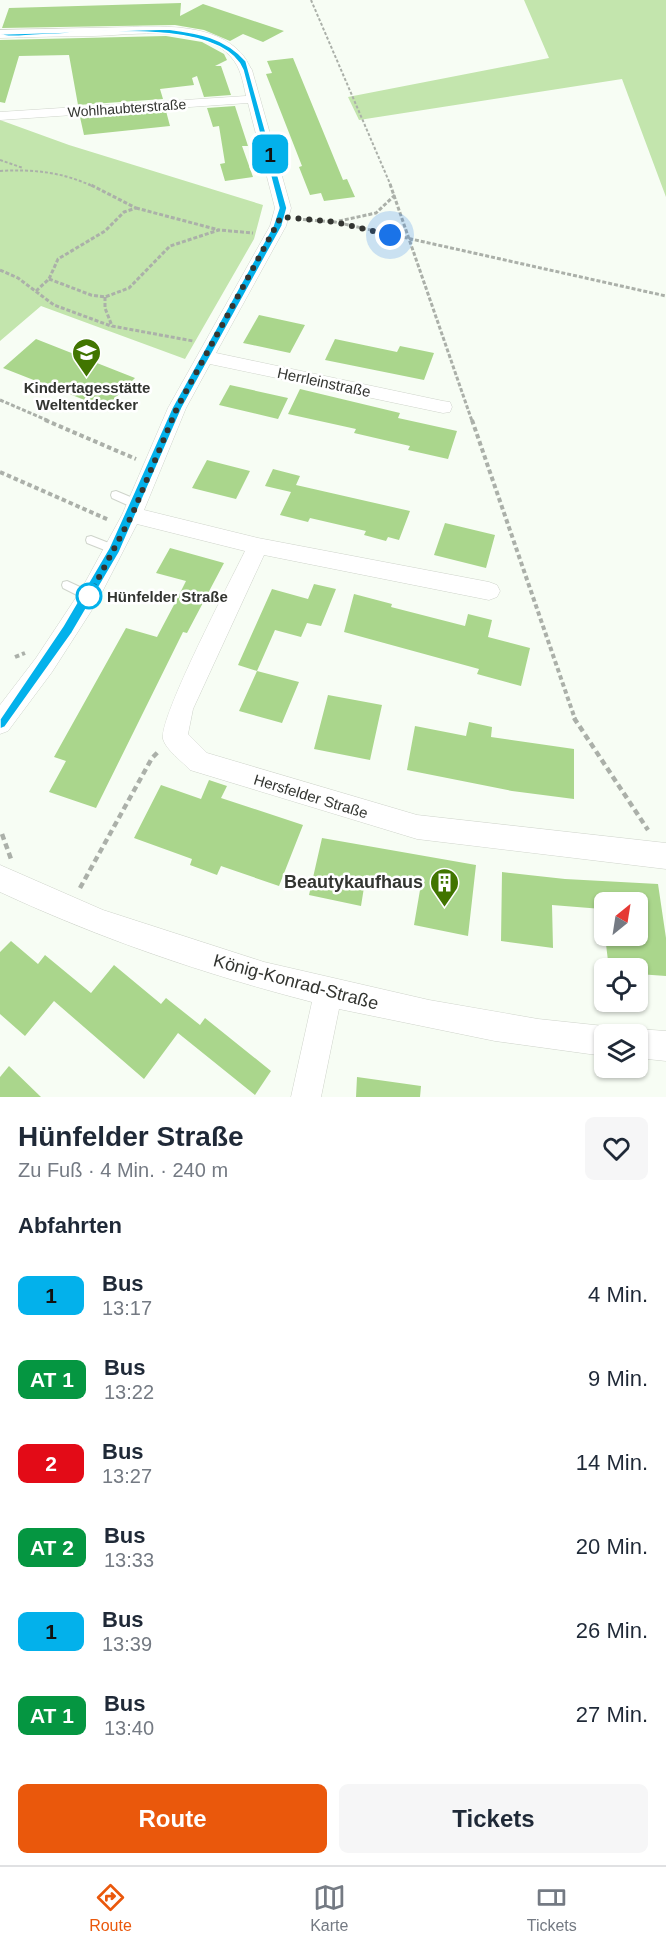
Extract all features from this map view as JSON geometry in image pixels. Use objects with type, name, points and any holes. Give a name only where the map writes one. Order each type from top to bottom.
[{"type":"street","points":[[0,34],[152,30],[200,35],[220,43],[236,53],[246,70],[283,201],[281,217],[273,235],[208,351],[151,465],[115,550],[89,596],[37,674],[0,723]]},
{"type":"street","name":"Wohlhaubterstraße","points":[[0,116],[254,99]]},
{"type":"street","name":"Herrleinstraße","points":[[208,351],[443,407]]},
{"type":"street","points":[[131,515],[258,546],[489,591]]},
{"type":"street","points":[[175,738],[181,709],[258,546]]},
{"type":"street","name":"Hersfelder Straße","points":[[175,738],[199,762],[417,827],[665,856]]},
{"type":"street","name":"König-Konrad-Straße","points":[[0,878],[69,909],[154,942],[327,994],[546,1036],[594,1040]]},
{"type":"street","points":[[306,1097],[327,994]]},
{"type":"street","points":[[648,1045],[666,1046]]},
{"type":"lane","points":[[116,495],[131,515]]},
{"type":"lane","points":[[91,540],[115,550]]},
{"type":"lane","points":[[67,585],[89,596]]},
{"type":"path","points":[[311,0],[395,195],[408,240],[573,716],[665,856]]},
{"type":"path","points":[[0,159],[26,170]]},
{"type":"path","points":[[0,171],[26,170],[75,177],[136,208],[219,230],[273,235]]},
{"type":"path","points":[[335,222],[376,213],[395,195]]},
{"type":"path","points":[[36,291],[49,279],[58,259],[70,249],[105,231],[117,222],[124,212],[136,208]]},
{"type":"path","points":[[281,217],[335,222],[666,296]]},
{"type":"path","points":[[49,279],[91,295],[105,297],[129,288],[170,246],[219,230]]},
{"type":"path","points":[[0,270],[18,278],[54,305],[112,326],[208,351]]},
{"type":"path","points":[[105,297],[105,308],[112,326]]},
{"type":"path","points":[[0,400],[151,465]]},
{"type":"path","points":[[0,472],[131,515]]},
{"type":"path","points":[[69,909],[152,758],[175,738]]},
{"type":"green space","points":[[524,0],[666,0],[666,197],[622,79],[359,120],[348,97],[549,58]]},
{"type":"green space","points":[[0,120],[69,145],[263,205],[254,239],[185,359],[41,306],[0,341]]},
{"type":"building","points":[[181,3],[180,16],[203,4],[284,31],[263,42],[243,34],[230,41],[204,30],[175,25],[2,28],[9,8]]},
{"type":"building","points":[[166,36],[202,42],[224,54],[227,60],[215,66],[221,66],[231,95],[204,97],[197,76],[192,78],[194,85],[160,89],[163,99],[78,105],[69,55],[19,56],[5,103],[0,102],[0,40]]},
{"type":"building","points":[[293,58],[343,180],[347,179],[355,197],[324,201],[321,193],[310,195],[299,167],[302,166],[266,74],[272,73],[267,61]]},
{"type":"building","points":[[235,106],[248,146],[242,146],[253,177],[225,181],[220,164],[225,163],[219,126],[213,127],[207,108]]},
{"type":"building","points":[[166,111],[170,126],[84,135],[80,117]]},
{"type":"building","points":[[259,315],[305,325],[290,353],[243,343]]},
{"type":"building","points":[[36,339],[135,378],[105,408],[3,368]]},
{"type":"building","points":[[335,339],[397,352],[400,346],[434,353],[424,380],[325,360]]},
{"type":"building","points":[[230,385],[288,398],[278,419],[219,405]]},
{"type":"building","points":[[300,389],[400,413],[398,418],[457,431],[448,459],[408,450],[410,446],[354,433],[356,429],[288,414]]},
{"type":"building","points":[[207,460],[250,471],[236,499],[192,488]]},
{"type":"building","points":[[273,469],[300,476],[296,485],[410,511],[399,540],[388,537],[386,541],[364,535],[366,531],[310,518],[308,522],[280,515],[291,492],[265,486]]},
{"type":"building","points":[[445,523],[495,535],[486,568],[434,555]]},
{"type":"building","points":[[170,548],[224,563],[187,633],[183,632],[96,808],[49,792],[66,761],[54,757],[126,628],[157,637],[186,581],[156,573]]},
{"type":"building","points":[[314,584],[336,589],[321,626],[307,623],[301,637],[275,630],[257,671],[238,665],[272,589],[308,599]]},
{"type":"building","points":[[354,594],[392,604],[391,607],[465,626],[468,614],[492,620],[488,637],[530,648],[521,686],[477,674],[479,669],[344,632]]},
{"type":"building","points":[[257,671],[299,682],[282,723],[239,711]]},
{"type":"building","points":[[328,695],[382,705],[370,760],[314,749]]},
{"type":"building","points":[[469,722],[492,727],[491,737],[574,749],[574,799],[512,791],[407,770],[415,726],[466,736]]},
{"type":"building","points":[[209,780],[227,786],[221,798],[303,825],[279,886],[221,866],[217,875],[190,865],[192,859],[134,838],[161,785],[201,799]]},
{"type":"building","points":[[322,838],[476,865],[468,936],[414,925],[420,890],[406,887],[407,882],[366,875],[361,906],[309,895]]},
{"type":"building","points":[[502,872],[565,879],[658,884],[666,938],[666,976],[648,975],[648,958],[608,958],[606,946],[648,946],[648,892],[594,892],[594,908],[552,905],[553,948],[501,941]]},
{"type":"building","points":[[11,941],[38,964],[45,955],[91,993],[114,965],[161,1004],[166,998],[200,1025],[205,1018],[271,1071],[255,1095],[178,1033],[144,1079],[54,1001],[25,1036],[0,1014],[0,952]]},
{"type":"building","points":[[9,1066],[41,1097],[0,1097],[0,1077]]},
{"type":"building","points":[[357,1077],[421,1086],[420,1097],[356,1097]]},
{"type":"bus line","name":"1","points":[[0,34],[152,30],[200,35],[226,46],[236,53],[246,70],[283,201],[278,226],[177,408],[115,550],[68,630],[18,702],[0,723]]},
{"type":"place","name":"Kindertagesstätte Weltentdecker","points":[[87,378]]},
{"type":"place","name":"Hünfelder Straße","points":[[89,596]]},
{"type":"place","name":"Beautykaufhaus","points":[[444,908]]},
{"type":"route","points":[[89,596],[132,515],[151,465],[177,408],[281,217],[335,222],[390,235]]}]
